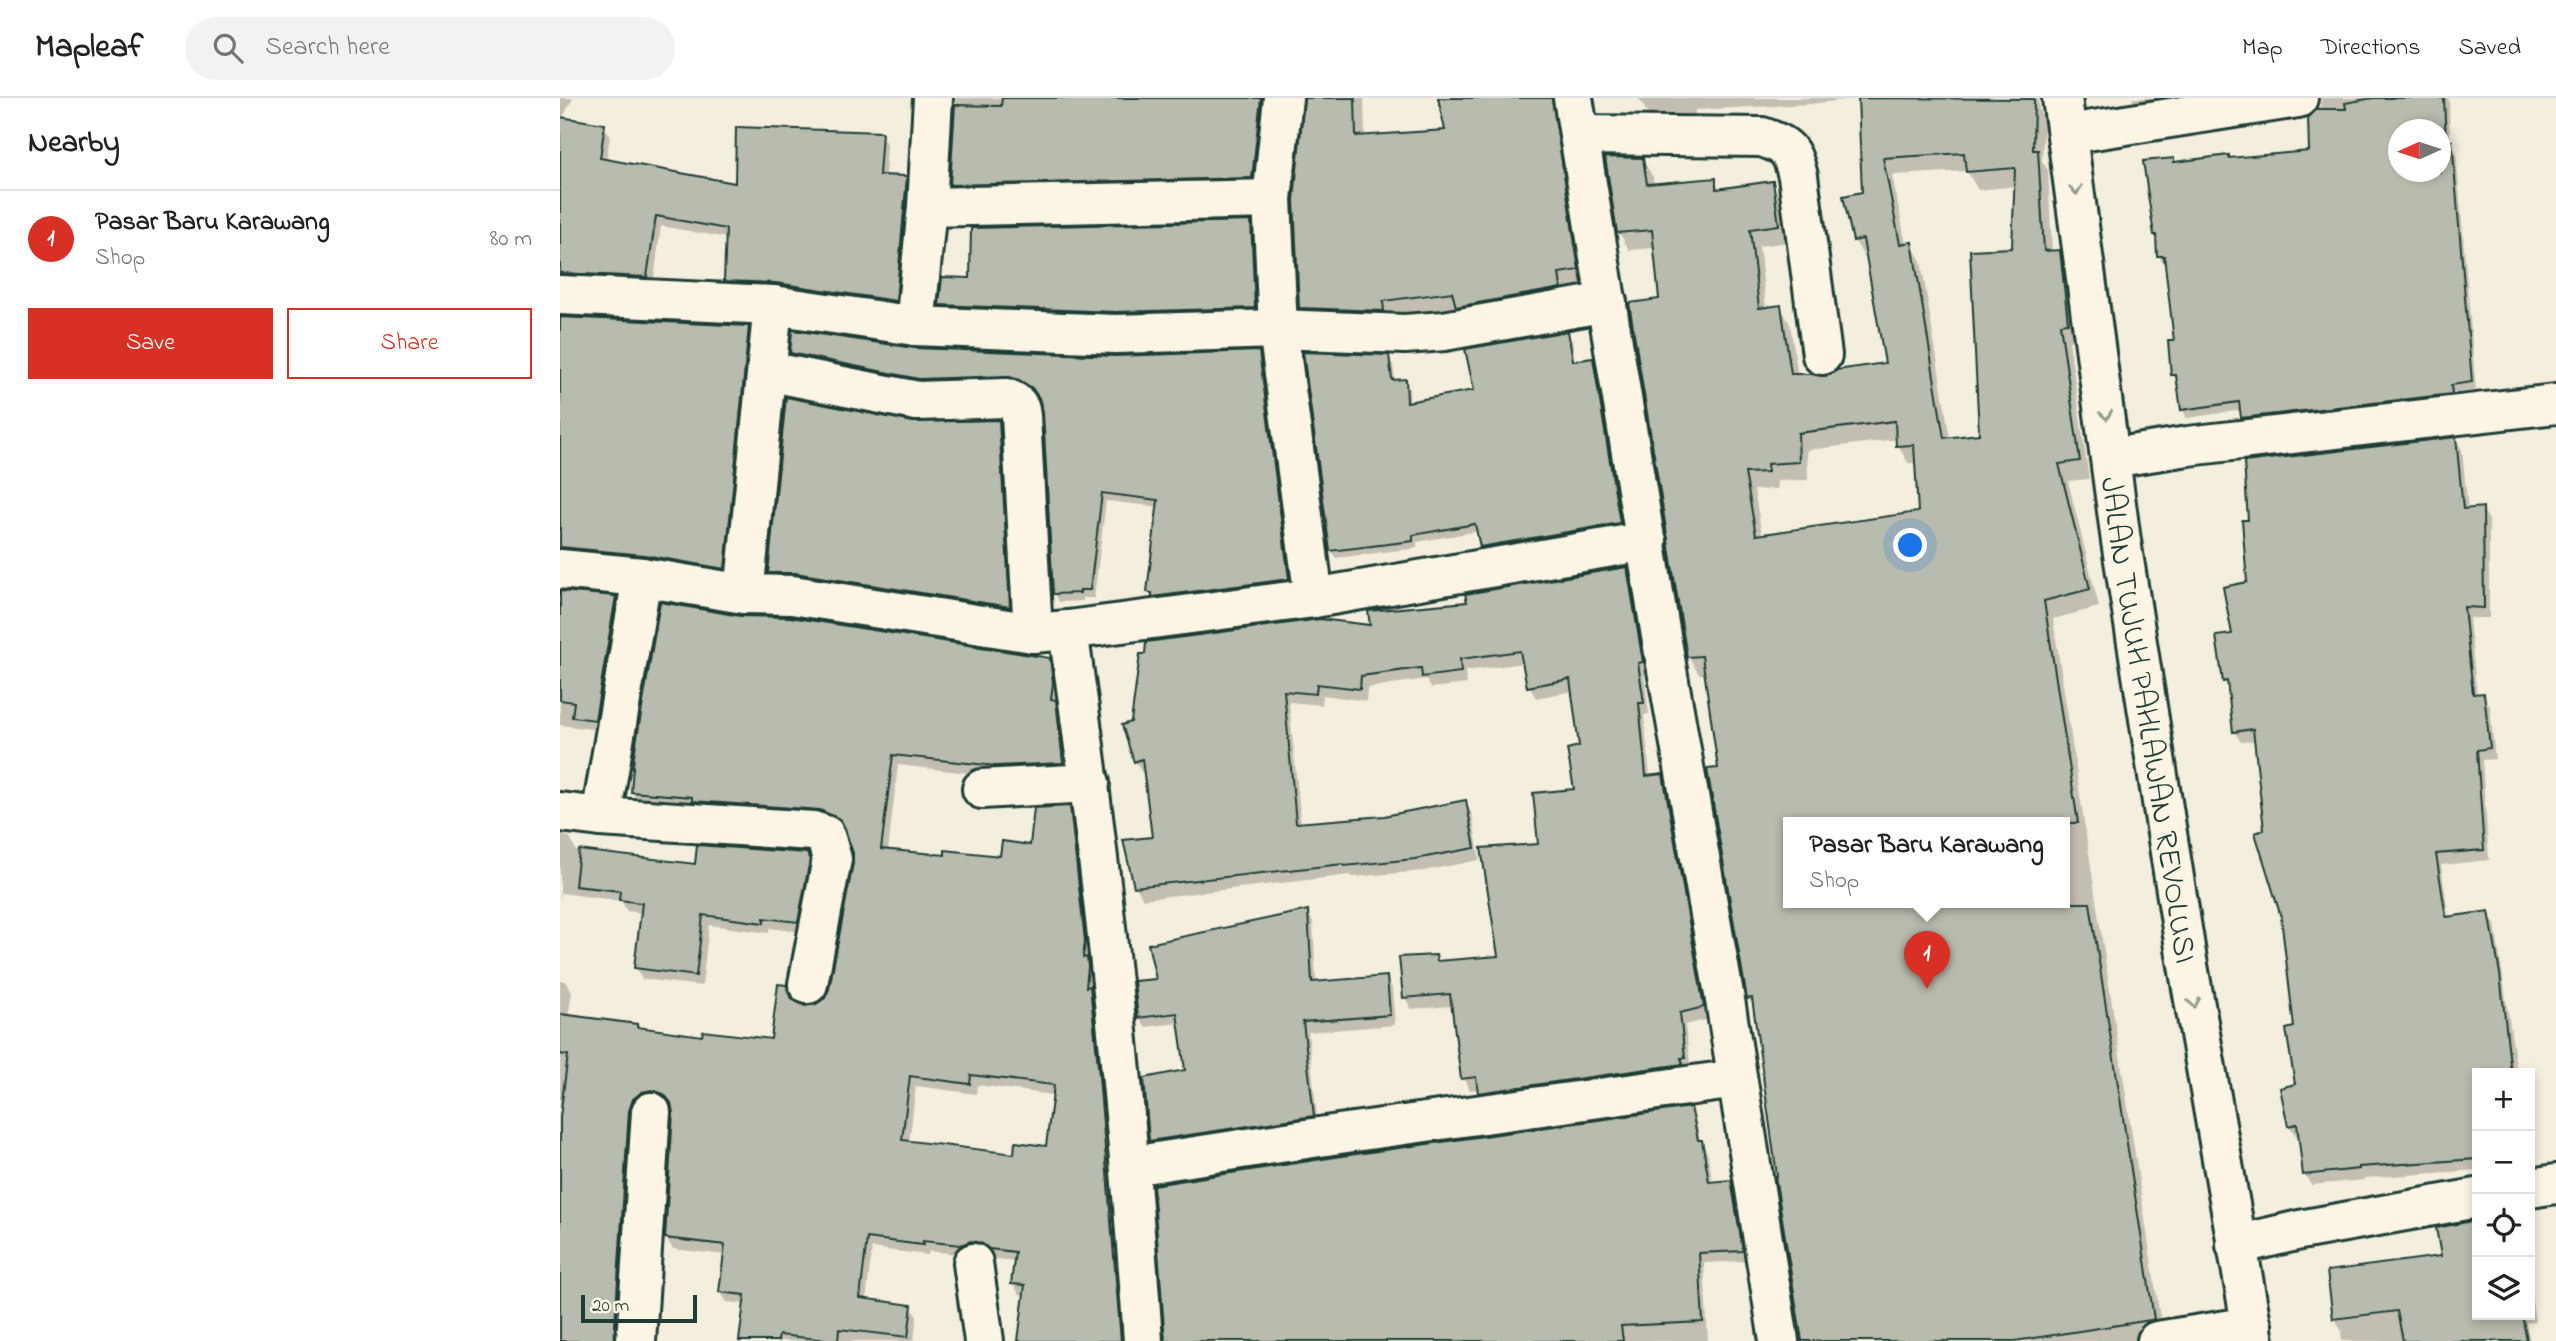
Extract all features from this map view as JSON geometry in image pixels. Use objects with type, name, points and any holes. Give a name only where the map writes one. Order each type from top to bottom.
[{"type":"street","points":[[915,326],[927,206],[933,98]]},
{"type":"street","points":[[1283,98],[1272,199],[1278,329],[1314,598]]},
{"type":"street","points":[[1573,98],[1779,1341]]},
{"type":"street","points":[[2065,116],[2298,98]]},
{"type":"street","name":"JALAN TUJUH PAHLAWAN REVOLUSI","points":[[2065,116],[2121,541],[2183,940],[2253,1334]]},
{"type":"street","points":[[1579,135],[1762,137],[1783,144],[1794,160],[1798,176],[1822,355]]},
{"type":"street","points":[[927,206],[1272,199]]},
{"type":"street","points":[[560,295],[773,305],[915,326],[1116,334],[1278,329],[1405,334],[1607,302]]},
{"type":"street","points":[[744,594],[773,305]]},
{"type":"street","points":[[767,371],[917,401],[1006,398],[1015,401],[1020,407],[1051,631],[1090,783],[1131,1166],[1143,1341]]},
{"type":"street","points":[[2111,457],[2556,404]]},
{"type":"street","points":[[560,569],[642,577],[744,594],[792,596],[1051,631],[1314,598],[1647,541]]},
{"type":"street","points":[[601,817],[642,577]]},
{"type":"street","points":[[982,789],[1090,783]]},
{"type":"street","points":[[560,812],[813,831],[825,835],[832,859],[808,984]]},
{"type":"street","points":[[1131,1166],[1339,1134],[1737,1079]]},
{"type":"street","points":[[636,1341],[651,1112]]},
{"type":"street","points":[[2535,1187],[2556,1184]]},
{"type":"street","points":[[2236,1245],[2300,1230],[2472,1199]]},
{"type":"street","points":[[973,1263],[984,1341]]},
{"type":"street","points":[[2157,1341],[2253,1334]]},
{"type":"building","points":[[1002,98],[1261,98],[1252,178],[950,185],[955,105],[1001,106]]},
{"type":"building","points":[[1304,98],[1355,98],[1356,136],[1445,130],[1438,98],[1552,98],[1579,270],[1559,273],[1561,288],[1456,307],[1452,292],[1383,301],[1384,311],[1299,308],[1294,200]]},
{"type":"building","points":[[1858,98],[2034,99],[2033,150],[2038,150],[2044,251],[2060,250],[2068,323],[2060,324],[2080,461],[2059,464],[2090,589],[2044,601],[2078,823],[2070,823],[2070,817],[1783,817],[1783,908],[2070,908],[2070,903],[2090,903],[2154,1319],[2151,1320],[2015,1341],[1802,1341],[1775,1176],[1752,998],[1747,999],[1707,769],[1718,768],[1702,656],[1687,657],[1629,303],[1659,299],[1652,230],[1617,233],[1605,157],[1643,158],[1647,184],[1716,178],[1716,189],[1773,181],[1779,225],[1750,229],[1759,308],[1781,305],[1791,374],[1826,376],[1837,370],[1885,363],[1863,239],[1853,241],[1843,196],[1862,192]],"holes":[[[1964,153],[1966,172],[2015,168],[2012,248],[1970,250],[1979,434],[1944,438],[1912,242],[1900,244],[1883,158]],[[1895,421],[1896,446],[1914,445],[1918,512],[1756,535],[1745,473],[1768,472],[1767,464],[1799,462],[1798,433]]]},
{"type":"building","points":[[2373,98],[2444,98],[2445,119],[2388,119],[2388,182],[2451,182],[2452,141],[2472,382],[2451,385],[2452,394],[2241,418],[2239,402],[2181,410],[2176,375],[2171,375],[2168,341],[2174,341],[2164,256],[2157,256],[2143,161],[2174,158],[2174,162],[2229,155],[2229,158],[2309,151],[2308,117],[2316,109],[2346,109],[2345,103]]},
{"type":"building","points":[[560,117],[605,124],[600,158],[735,183],[736,127],[882,132],[879,175],[907,176],[896,301],[776,283],[724,281],[726,229],[656,216],[647,277],[560,273]]},
{"type":"building","points":[[1251,221],[1255,308],[1116,312],[939,305],[942,277],[970,278],[971,228]]},
{"type":"building","points":[[560,317],[749,326],[725,569],[644,555],[560,547]]},
{"type":"building","points":[[792,330],[914,348],[1115,356],[1259,351],[1289,579],[1152,597],[1152,593],[1147,592],[1158,500],[1102,493],[1090,590],[1053,594],[1043,413],[1039,398],[1032,388],[1006,376],[919,379],[790,353]]},
{"type":"building","points":[[1568,331],[1573,361],[1593,358],[1620,523],[1480,547],[1475,524],[1413,535],[1413,541],[1330,551],[1303,352],[1389,355],[1392,380],[1406,379],[1407,402],[1474,390],[1465,349]]},
{"type":"building","points":[[786,397],[913,422],[999,420],[1010,607],[795,573],[768,573]]},
{"type":"building","points":[[2456,437],[2463,509],[2483,507],[2484,608],[2464,607],[2473,694],[2484,693],[2490,748],[2477,750],[2484,850],[2436,854],[2446,917],[2489,911],[2500,974],[2510,1068],[2472,1068],[2472,1159],[2359,1167],[2303,1175],[2297,1124],[2288,1126],[2280,1088],[2295,1084],[2286,1029],[2294,1027],[2281,917],[2255,833],[2264,830],[2253,729],[2233,732],[2227,681],[2223,682],[2216,636],[2232,634],[2223,587],[2247,582],[2242,520],[2248,520],[2244,462]]},
{"type":"building","points":[[1627,567],[1643,662],[1638,663],[1644,703],[1639,703],[1646,776],[1663,774],[1704,1007],[1680,1013],[1685,1058],[1681,1058],[1683,1064],[1478,1093],[1476,1077],[1461,1079],[1450,994],[1403,998],[1399,957],[1436,955],[1437,961],[1498,956],[1481,848],[1538,844],[1533,793],[1574,789],[1567,749],[1579,746],[1570,679],[1527,687],[1520,651],[1460,659],[1461,672],[1422,677],[1421,668],[1361,676],[1360,689],[1317,684],[1316,694],[1284,691],[1296,823],[1384,816],[1466,800],[1475,848],[1415,859],[1343,864],[1134,887],[1123,840],[1152,837],[1142,759],[1134,762],[1122,725],[1131,722],[1140,654],[1145,654],[1146,642],[1320,619],[1370,625],[1368,611],[1467,602],[1465,594]]},
{"type":"building","points":[[560,591],[616,596],[595,720],[572,717],[574,702],[560,700]]},
{"type":"building","points":[[660,602],[740,616],[790,617],[1050,658],[1053,683],[1051,699],[1056,700],[1063,763],[996,766],[893,755],[881,849],[945,855],[945,850],[1000,856],[1002,841],[1030,845],[1034,808],[1070,806],[1085,941],[1083,958],[1087,957],[1088,967],[1086,987],[1090,986],[1099,1076],[1121,1341],[1018,1341],[1025,1285],[1011,1284],[1015,1252],[989,1249],[981,1243],[971,1241],[961,1245],[923,1241],[923,1245],[867,1238],[860,1298],[912,1305],[908,1337],[839,1329],[838,1341],[779,1335],[778,1341],[739,1341],[745,1295],[719,1292],[725,1245],[665,1238],[673,1113],[671,1103],[664,1094],[652,1090],[642,1092],[633,1099],[629,1111],[614,1341],[560,1341],[560,1117],[568,1055],[560,1054],[560,1014],[702,1036],[703,1031],[771,1039],[778,984],[787,985],[793,1000],[805,1006],[816,1004],[825,998],[853,863],[853,853],[841,820],[820,810],[692,801],[692,797],[631,792],[634,755]],"holes":[[[971,1075],[1054,1085],[1046,1146],[1015,1142],[1014,1154],[902,1140],[910,1076],[970,1084]]]},
{"type":"building","points":[[697,845],[807,853],[810,860],[798,922],[764,918],[764,923],[703,915],[696,976],[634,968],[642,903],[619,900],[620,891],[575,886],[579,850],[695,864]]},
{"type":"building","points":[[1308,910],[1312,982],[1387,976],[1390,1015],[1303,1022],[1314,1116],[1149,1141],[1144,1078],[1185,1070],[1177,1013],[1138,1018],[1134,981],[1156,979],[1148,944]]},
{"type":"building","points":[[1691,1107],[1698,1140],[1702,1140],[1709,1182],[1731,1180],[1743,1251],[1699,1253],[1703,1322],[1621,1326],[1623,1341],[1165,1341],[1153,1185]]},
{"type":"building","points":[[2472,1221],[2472,1320],[2523,1320],[2527,1341],[2403,1341],[2397,1311],[2333,1319],[2327,1271],[2441,1256],[2436,1228]]},
{"type":"place","name":"Pasar Baru Karawang","points":[[1927,989]]}]
